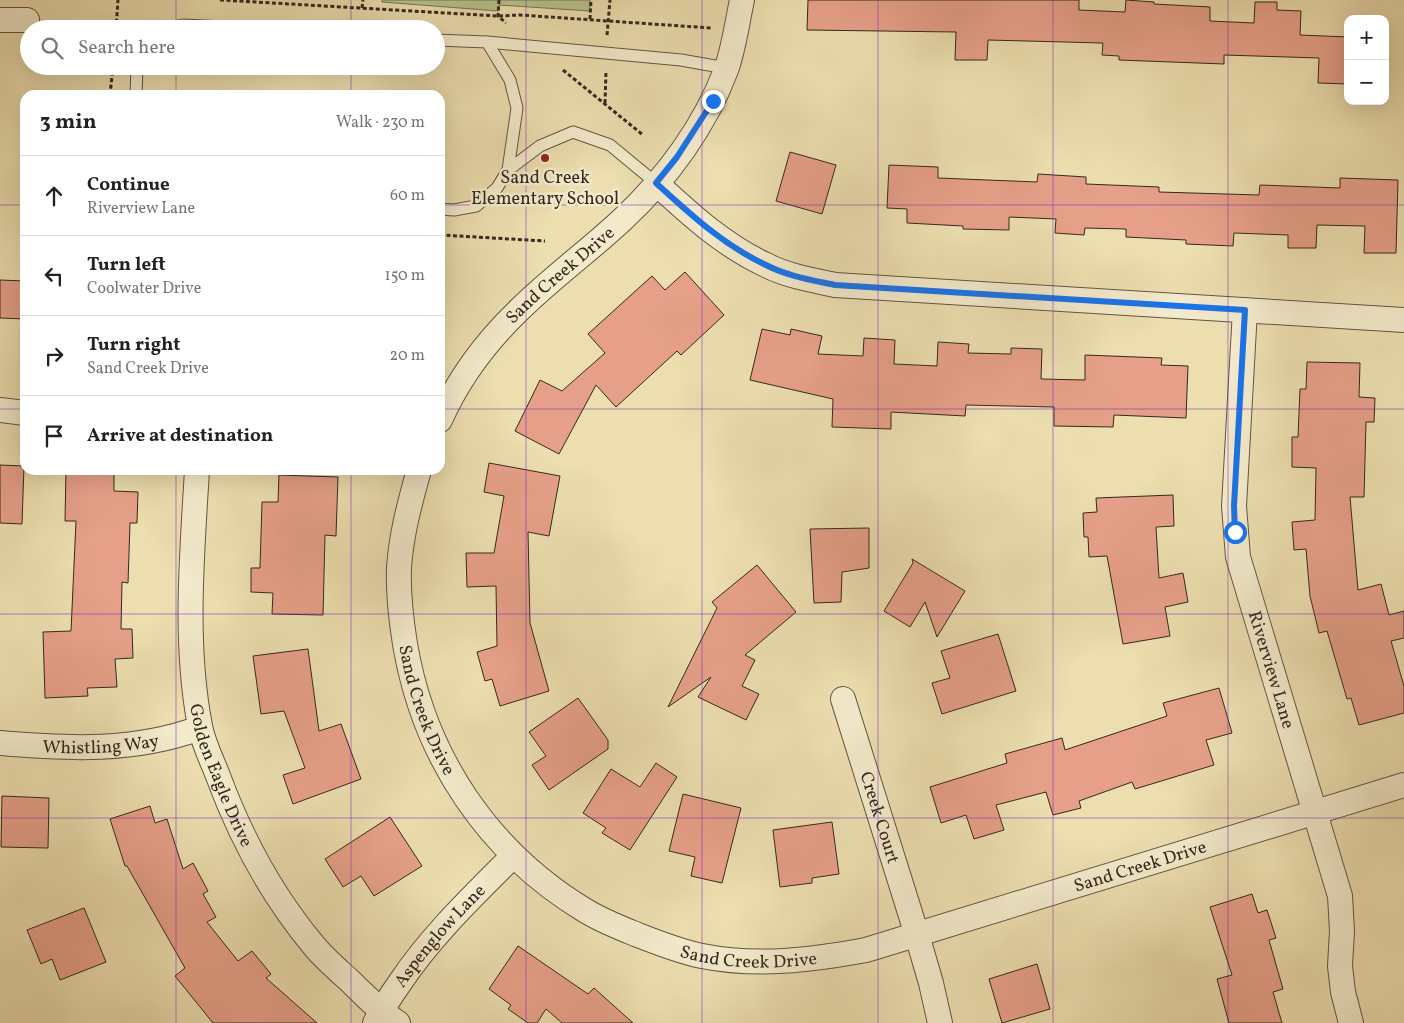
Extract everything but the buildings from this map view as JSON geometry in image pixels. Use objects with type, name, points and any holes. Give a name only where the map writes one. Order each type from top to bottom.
[{"type":"street","name":"Sand Creek Drive","points":[[445,409],[466,375],[510,319],[625,218],[677,157],[713,101],[726,68],[742,0]]},
{"type":"street","points":[[0,20],[27,20]]},
{"type":"street","points":[[656,183],[705,227],[735,248],[767,266],[803,278],[835,285],[1404,320]]},
{"type":"street","name":"Riverview Lane","points":[[1245,310],[1234,506],[1238,557],[1340,896],[1342,931],[1340,966],[1343,992],[1351,1023]]},
{"type":"street","points":[[0,410],[20,412]]},
{"type":"street","name":"Golden Eagle Drive","points":[[197,475],[190,616],[193,667],[200,728],[228,803],[251,852],[278,897],[315,948],[385,1019]]},
{"type":"street","name":"Sand Creek Drive","points":[[418,475],[410,501],[400,568],[400,599],[409,668],[419,705],[435,744],[455,782],[477,814],[513,856],[548,885],[587,912],[661,944],[702,956],[740,961],[782,962],[823,958],[866,950],[1404,785]]},
{"type":"street","name":"Creek Court","points":[[843,699],[917,934]]},
{"type":"street","name":"Whistling Way","points":[[0,743],[87,748],[134,745],[174,738],[200,728]]},
{"type":"street","name":"Aspenglow Lane","points":[[385,1019],[417,957],[464,904],[513,856]]},
{"type":"street","points":[[917,934],[940,1023]]},
{"type":"lane","points":[[445,40],[487,42],[681,60],[726,68]]},
{"type":"lane","points":[[487,42],[510,80],[517,108],[508,170]]},
{"type":"lane","points":[[136,90],[137,75]]},
{"type":"lane","points":[[445,209],[454,210],[476,206],[497,188],[508,170],[540,146],[573,132],[610,145],[656,183]]},
{"type":"path","points":[[117,20],[118,0]]},
{"type":"path","points":[[220,0],[498,16],[520,15],[736,30]]},
{"type":"path","points":[[362,8],[363,0]]},
{"type":"path","points":[[498,16],[499,0]]},
{"type":"path","points":[[590,20],[591,0]]},
{"type":"path","points":[[498,16],[643,135]]},
{"type":"path","points":[[110,90],[111,75]]},
{"type":"path","points":[[445,235],[546,241]]},
{"type":"green space","points":[[382,0],[590,0],[590,11],[499,5],[498,11],[382,2]]},
{"type":"place","name":"Sand Creek Elementary School","points":[[545,158]]},
{"type":"route","points":[[713,101],[696,130],[656,183],[705,227],[735,248],[767,266],[803,278],[835,285],[1245,310],[1234,506],[1235,532]]}]
